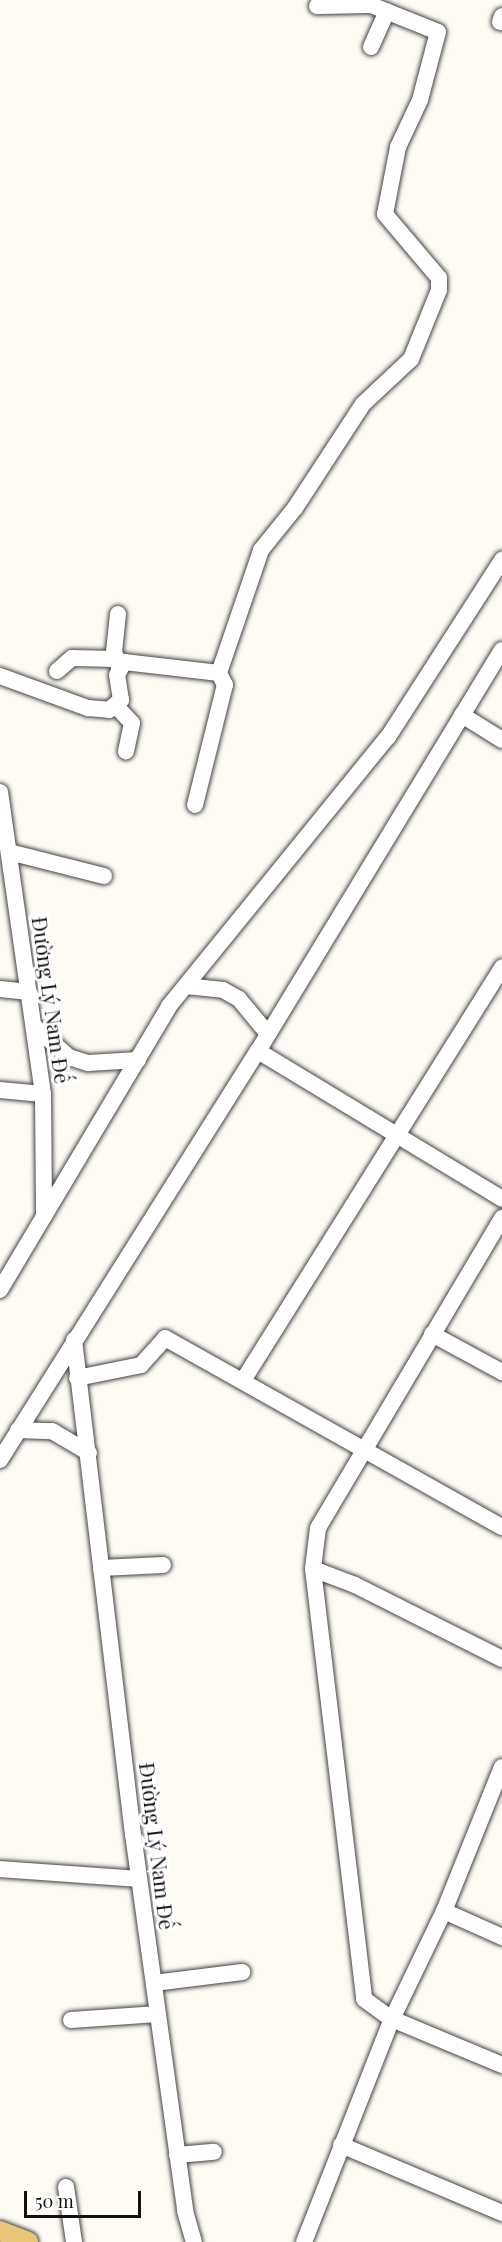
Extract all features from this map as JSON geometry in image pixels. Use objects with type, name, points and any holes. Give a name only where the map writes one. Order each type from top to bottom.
[{"type":"main road","points":[[0,2231],[28,2242]]},
{"type":"street","points":[[195,805],[225,685],[219,673],[261,550],[295,508],[363,404],[411,359],[439,290],[439,278],[385,214],[392,167],[420,100],[438,32],[372,4],[316,6]]},
{"type":"street","points":[[371,47],[387,11]]},
{"type":"street","points":[[0,1290],[138,1060],[186,986],[388,737],[502,560]]},
{"type":"street","points":[[117,707],[121,700],[118,614]]},
{"type":"street","points":[[0,1460],[258,1051],[502,650]]},
{"type":"street","points":[[57,671],[72,658],[219,673]]},
{"type":"street","points":[[0,676],[88,708],[117,707],[132,723],[126,751]]},
{"type":"street","points":[[462,715],[502,740]]},
{"type":"street","name":"Đường Lý Nam Đế","points":[[0,792],[43,1094],[44,1217]]},
{"type":"street","points":[[9,852],[104,876]]},
{"type":"street","points":[[244,1379],[502,966]]},
{"type":"street","points":[[186,986],[223,990],[239,999],[268,1034]]},
{"type":"street","points":[[0,989],[29,992]]},
{"type":"street","points":[[34,1026],[69,1057],[88,1063],[138,1060]]},
{"type":"street","points":[[258,1051],[502,1199]]},
{"type":"street","points":[[0,1090],[43,1094]]},
{"type":"street","points":[[502,1218],[361,1451],[318,1528],[313,1569],[364,1999],[392,2019],[502,2065]]},
{"type":"street","points":[[432,1334],[502,1372]]},
{"type":"street","points":[[76,1378],[141,1365],[165,1338],[244,1379],[361,1451],[502,1527]]},
{"type":"street","name":"Đường Lý Nam Đế","points":[[74,1340],[76,1378],[89,1453],[139,1879],[177,2155],[194,2242]]},
{"type":"street","points":[[18,1430],[52,1431],[89,1453]]},
{"type":"street","points":[[101,1568],[163,1565]]},
{"type":"street","points":[[313,1569],[355,1585],[502,1659]]},
{"type":"street","points":[[304,2242],[392,2019],[444,1911],[502,1767]]},
{"type":"street","points":[[0,1869],[139,1879]]},
{"type":"street","points":[[444,1911],[502,1937]]},
{"type":"street","points":[[154,1983],[242,1972]]},
{"type":"street","points":[[71,2020],[158,2014]]},
{"type":"street","points":[[341,2145],[502,2213]]},
{"type":"street","points":[[177,2155],[214,2152]]},
{"type":"street","points":[[66,2187],[74,2242]]}]
